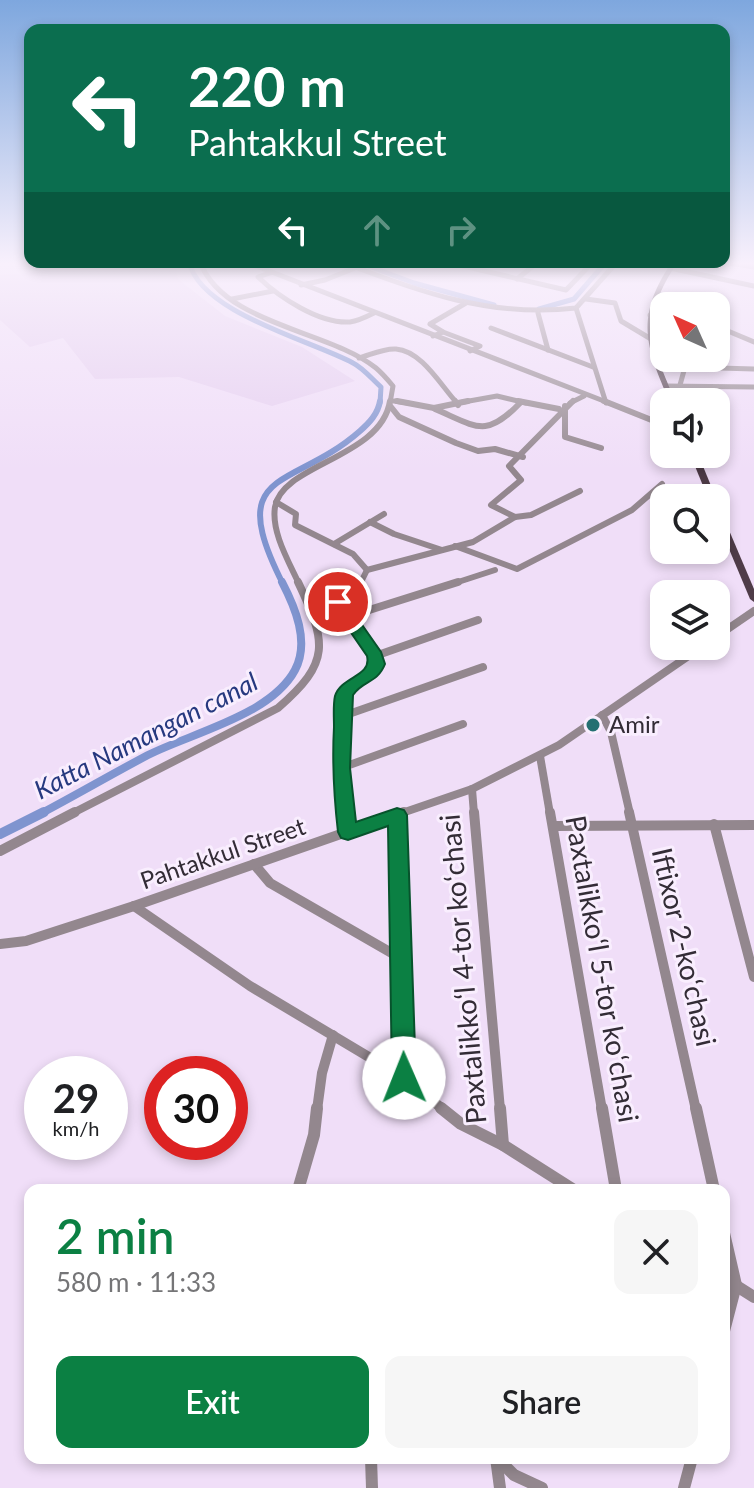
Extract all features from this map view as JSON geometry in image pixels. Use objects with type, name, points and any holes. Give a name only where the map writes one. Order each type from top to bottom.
[{"type":"main road","points":[[662,372],[666,386]]},
{"type":"main road","points":[[730,542],[754,599]]},
{"type":"street","points":[[0,851],[278,708],[296,695],[310,678],[319,655],[316,625],[308,596],[275,521],[276,502],[295,483],[363,441],[382,423],[392,404],[393,386],[389,379],[359,358],[296,331]]},
{"type":"street","points":[[421,331],[650,420]]},
{"type":"street","points":[[500,331],[593,367]]},
{"type":"street","points":[[543,331],[548,350]]},
{"type":"street","points":[[583,331],[606,404]]},
{"type":"street","points":[[433,336],[443,332],[480,346],[470,351]]},
{"type":"street","points":[[730,332],[754,342]]},
{"type":"street","points":[[359,358],[402,350],[429,369],[458,405]]},
{"type":"street","points":[[730,368],[754,369]]},
{"type":"street","points":[[680,385],[684,372]]},
{"type":"street","points":[[666,386],[754,387]]},
{"type":"street","points":[[392,404],[434,408],[497,396],[562,408]]},
{"type":"street","points":[[515,517],[491,505],[520,482],[521,478],[509,466],[523,457],[562,408],[584,396]]},
{"type":"street","points":[[434,408],[481,428],[502,422],[521,402]]},
{"type":"street","points":[[392,404],[399,417],[456,443],[478,451],[495,449],[523,457]]},
{"type":"street","points":[[562,408],[563,435],[601,448]]},
{"type":"street","points":[[367,570],[473,542],[515,517],[531,515],[580,491]]},
{"type":"street","points":[[455,546],[517,569],[632,510],[650,494]]},
{"type":"street","points":[[276,502],[296,514],[295,525],[360,559],[367,570],[365,578],[338,602],[375,656],[377,664],[373,674],[346,689],[341,768],[348,832]]},
{"type":"street","points":[[334,544],[384,514]]},
{"type":"street","points":[[368,524],[440,551]]},
{"type":"street","points":[[347,617],[495,570]]},
{"type":"street","points":[[308,596],[352,589]]},
{"type":"street","points":[[730,627],[754,611]]},
{"type":"street","points":[[375,656],[478,620]]},
{"type":"street","name":"Pahtakkul Street","points":[[0,944],[26,941],[134,906],[472,789],[540,756],[683,660]]},
{"type":"street","points":[[343,716],[483,667]]},
{"type":"street","name":"Iftixor 2-koʻchasi","points":[[602,715],[611,732],[713,1184]]},
{"type":"street","points":[[341,768],[463,724]]},
{"type":"street","name":"Paxtalikkoʻl 5-tor koʻchasi","points":[[540,756],[615,1184]]},
{"type":"street","name":"Paxtalikkoʻl 4-tor koʻchasi","points":[[472,789],[503,1145]]},
{"type":"street","points":[[397,815],[404,1078]]},
{"type":"street","points":[[714,824],[754,977]]},
{"type":"street","points":[[554,826],[754,825]]},
{"type":"street","points":[[254,864],[270,883],[402,959]]},
{"type":"street","points":[[134,906],[250,986],[404,1078],[461,1124],[503,1145],[565,1184]]},
{"type":"street","points":[[300,1184],[314,1135],[322,1073],[333,1035]]},
{"type":"street","points":[[730,1282],[754,1297]]},
{"type":"street","points":[[371,1464],[372,1488]]},
{"type":"street","points":[[497,1464],[500,1488]]},
{"type":"street","points":[[502,1464],[514,1475],[542,1488]]},
{"type":"street","points":[[684,1488],[690,1464]]},
{"type":"shaded area","points":[[13,331],[263,331],[302,347],[355,381],[272,406],[179,377],[95,379],[63,338],[30,347]]},
{"type":"waterway","name":"Katta Namangan canal","points":[[279,331],[353,363],[381,387],[380,403]]},
{"type":"waterway","name":"Katta Namangan canal","points":[[283,584],[266,546],[260,519],[263,500],[274,486],[335,450],[360,431],[375,414],[380,401]]},
{"type":"waterway","name":"Katta Namangan canal","points":[[40,814],[148,755],[250,711],[284,686],[299,659],[301,636],[296,613],[283,584]]},
{"type":"waterway","name":"Katta Namangan canal","points":[[40,814],[44,812]]},
{"type":"waterway","name":"Katta Namangan canal","points":[[0,834],[40,814]]},
{"type":"place","name":"Amir","points":[[593,725]]},
{"type":"route","points":[[338,602],[375,656],[377,664],[373,674],[346,689],[340,745],[341,768],[348,832],[397,815],[404,1078]]}]
